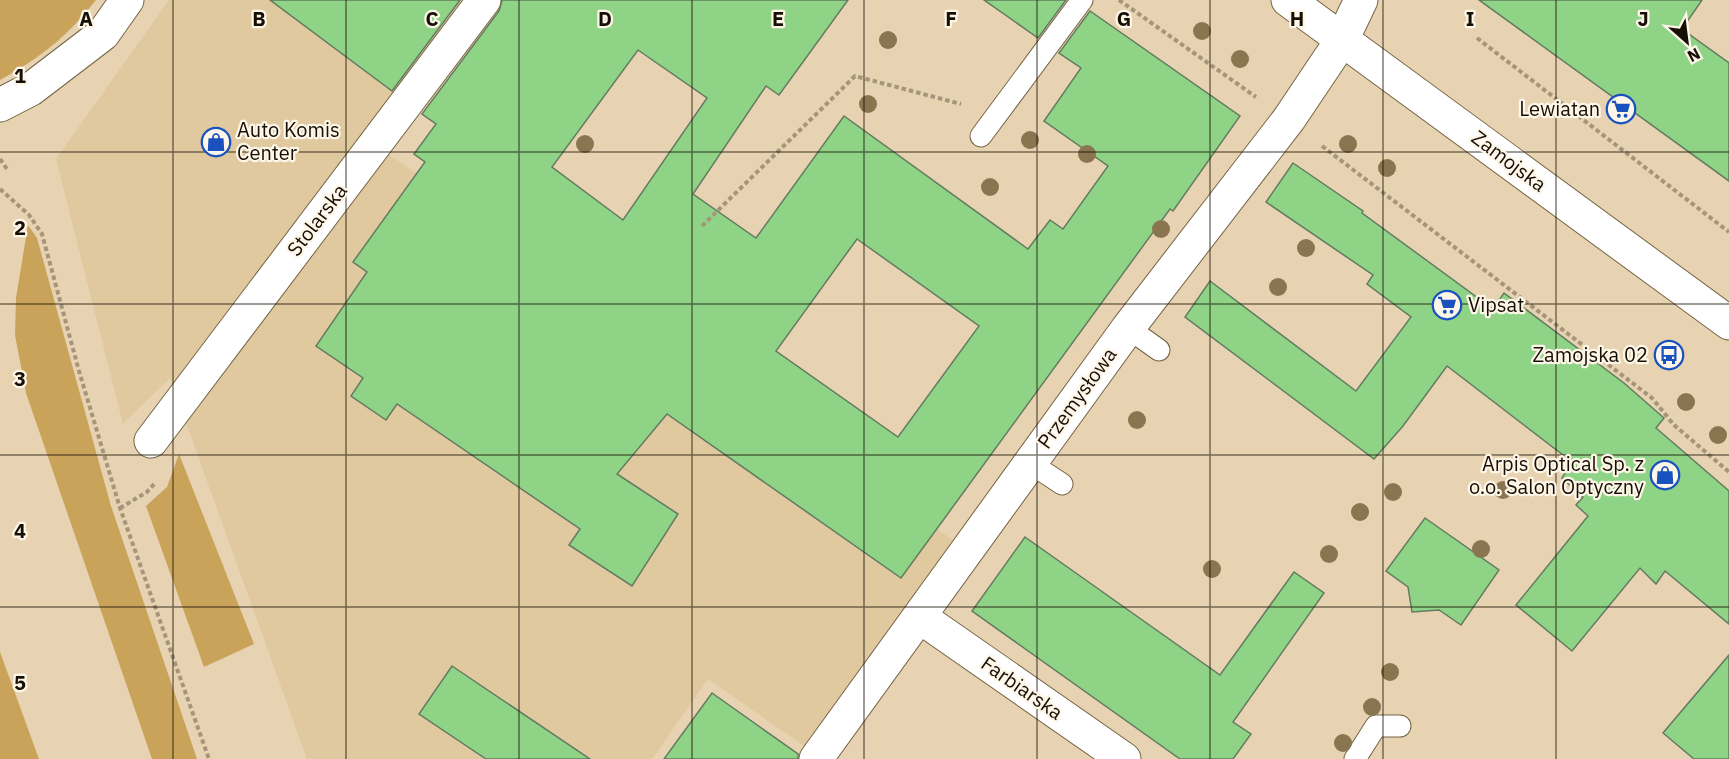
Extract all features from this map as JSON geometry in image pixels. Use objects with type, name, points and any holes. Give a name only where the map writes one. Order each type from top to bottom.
[{"type":"street","points":[[0,105],[31,89],[103,34],[127,0]]},
{"type":"street","name":"Stolarska","points":[[152,441],[484,0]]},
{"type":"street","name":"Zamojska","points":[[1288,0],[1729,323]]},
{"type":"street","name":"Przemysłowa","points":[[816,759],[1128,328],[1288,119],[1342,40],[1361,0]]},
{"type":"street","name":"Farbiarska","points":[[920,617],[1124,759]]},
{"type":"lane","points":[[981,136],[1082,0]]},
{"type":"lane","points":[[1128,328],[1159,350]]},
{"type":"lane","points":[[1030,463],[1062,484]]},
{"type":"lane","points":[[1355,759],[1376,726],[1400,726]]},
{"type":"path","points":[[1119,0],[1288,119],[1652,398],[1674,425],[1729,472]]},
{"type":"path","points":[[1477,38],[1729,232]]},
{"type":"path","points":[[702,226],[855,76],[965,105]]},
{"type":"path","points":[[0,159],[7,169]]},
{"type":"path","points":[[0,189],[29,216],[42,234],[120,508],[209,759]]},
{"type":"shaded area","points":[[0,0],[96,0],[75,25],[52,45],[0,80]]},
{"type":"shaded area","points":[[169,0],[508,0],[388,154],[953,540],[807,748],[708,679],[652,759],[307,759],[170,378],[123,424],[56,159]]},
{"type":"shaded area","points":[[28,225],[37,238],[111,506],[197,759],[152,759],[26,393],[15,335],[16,298]]},
{"type":"shaded area","points":[[179,454],[254,644],[204,667],[146,506],[167,487]]},
{"type":"shaded area","points":[[0,652],[39,759],[0,759]]},
{"type":"building","points":[[270,0],[460,0],[392,91]]},
{"type":"building","points":[[502,0],[848,0],[779,95],[766,86],[693,194],[756,238],[844,116],[1028,249],[1050,220],[1063,229],[1108,166],[1044,121],[1081,68],[1059,53],[1090,11],[1240,116],[1173,211],[1170,209],[901,578],[667,414],[617,474],[678,514],[632,586],[569,545],[580,529],[397,404],[386,420],[351,396],[363,378],[316,346],[367,272],[353,262],[425,162],[414,154],[436,124],[422,114],[499,11]],"holes":[[[638,50],[707,98],[623,220],[552,167]],[[857,239],[979,326],[898,437],[776,351]]]},
{"type":"building","points":[[984,0],[1066,0],[1038,38]]},
{"type":"building","points":[[1479,0],[1702,0],[1682,29],[1729,63],[1729,181]]},
{"type":"building","points":[[1293,163],[1363,211],[1362,213],[1493,309],[1504,293],[1624,383],[1664,418],[1656,428],[1729,491],[1729,624],[1665,571],[1656,584],[1640,568],[1572,651],[1516,605],[1588,516],[1576,505],[1583,497],[1562,478],[1572,462],[1447,366],[1403,426],[1374,459],[1185,317],[1210,281],[1356,391],[1411,317],[1367,284],[1373,275],[1266,202]]},
{"type":"building","points":[[1425,518],[1499,570],[1461,625],[1439,610],[1412,612],[1408,587],[1386,571]]},
{"type":"building","points":[[1025,537],[1220,675],[1294,572],[1324,593],[1233,722],[1251,734],[1233,759],[1180,759],[972,611]]},
{"type":"building","points":[[1729,655],[1729,759],[1694,759],[1663,733]]},
{"type":"building","points":[[452,666],[590,759],[486,759],[419,714]]},
{"type":"building","points":[[712,693],[798,754],[798,759],[664,759]]},
{"type":"place","name":"Lewiatan","points":[[1621,109]]},
{"type":"place","name":"Auto Komis Center","points":[[216,142]]},
{"type":"place","name":"Vipsat","points":[[1447,305]]},
{"type":"place","name":"Zamojska 02","points":[[1669,355]]},
{"type":"place","name":"Arpis Optical Sp. z o.o. Salon Optyczny","points":[[1665,475]]}]
